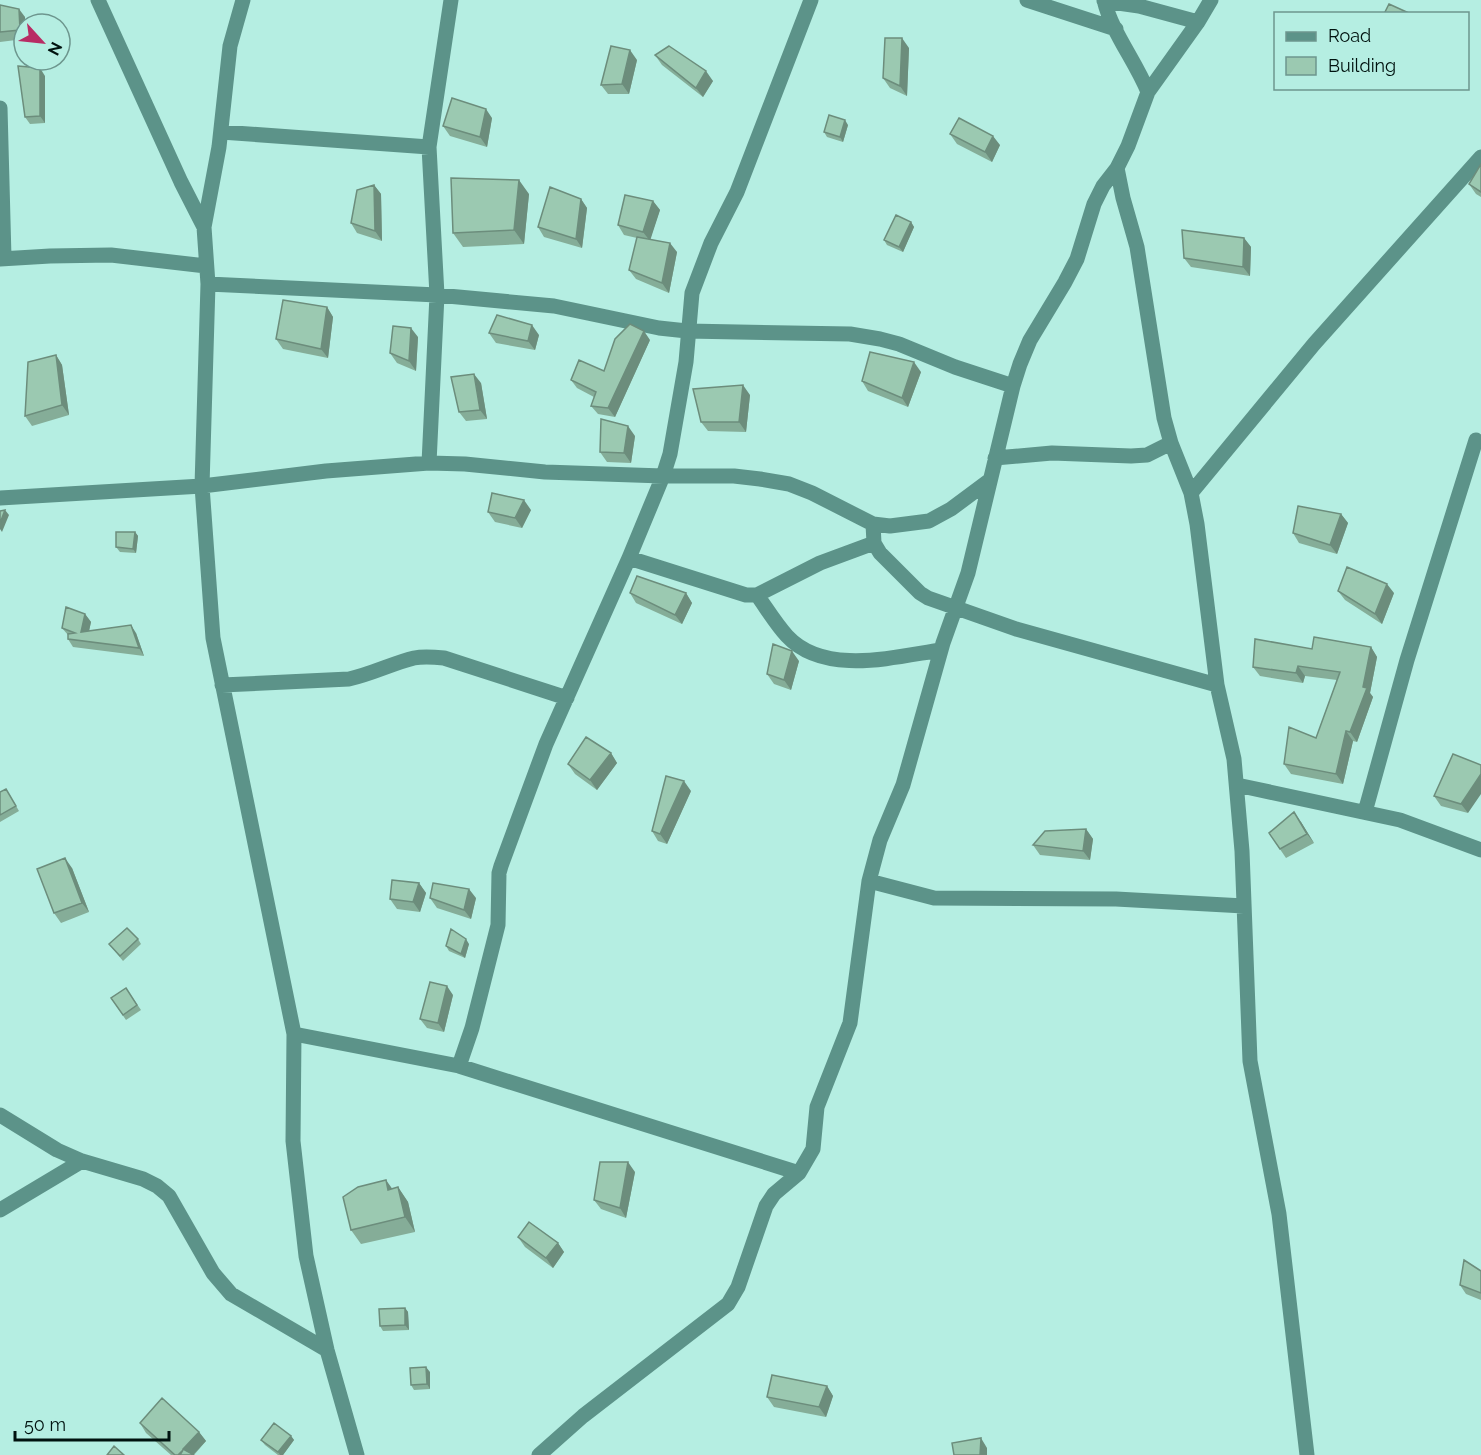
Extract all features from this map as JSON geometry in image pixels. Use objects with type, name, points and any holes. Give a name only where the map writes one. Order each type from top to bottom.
[{"type":"street","points":[[98,0],[181,182],[204,227]]},
{"type":"street","points":[[243,0],[230,46],[213,185],[204,227],[207,284],[202,486],[213,638],[294,1034],[293,1141],[306,1257],[327,1350],[357,1455]]},
{"type":"street","points":[[429,463],[437,296],[429,147],[451,0]]},
{"type":"street","points":[[459,1066],[472,1028],[498,925],[501,866],[546,744],[663,476],[670,454],[686,362],[692,292],[737,192],[811,0]]},
{"type":"street","points":[[1027,0],[1116,29]]},
{"type":"street","points":[[1148,92],[1108,15],[1104,0],[1139,6],[1198,22]]},
{"type":"street","points":[[539,1455],[583,1416],[728,1304],[738,1287],[766,1206],[774,1194],[799,1173],[813,1149],[817,1107],[850,1023],[869,881],[880,840],[903,785],[941,650],[974,553],[1013,386],[1030,340],[1077,260],[1094,204],[1128,146],[1148,92],[1198,22],[1210,0]]},
{"type":"street","points":[[0,108],[2,259],[111,255],[206,266]]},
{"type":"street","points":[[220,132],[429,147]]},
{"type":"street","points":[[1191,493],[1314,344],[1481,157]]},
{"type":"street","points":[[1117,168],[1137,247],[1164,418],[1171,443],[1191,493],[1197,524],[1216,685],[1234,759],[1242,851],[1250,1060],[1279,1214],[1307,1455]]},
{"type":"street","points":[[207,284],[437,296],[554,306],[659,328],[687,331],[850,334],[880,339],[1013,386]]},
{"type":"street","points":[[1365,812],[1407,660],[1476,440]]},
{"type":"street","points":[[995,458],[1052,453],[1147,455],[1171,443]]},
{"type":"street","points":[[0,498],[202,486],[326,471],[429,463],[465,464],[545,472],[734,476],[789,484],[873,524],[890,526],[929,520],[951,509],[990,480]]},
{"type":"street","points":[[873,524],[874,543],[880,553],[920,593],[1016,629],[1216,685]]},
{"type":"street","points":[[629,558],[746,595],[757,595],[820,563],[874,543]]},
{"type":"street","points":[[757,595],[788,638],[821,656],[857,662],[941,650]]},
{"type":"street","points":[[222,685],[349,679],[370,675],[415,658],[429,657],[444,658],[567,698]]},
{"type":"street","points":[[1237,785],[1400,820],[1481,850]]},
{"type":"street","points":[[869,881],[933,898],[1116,899],[1244,906]]},
{"type":"street","points":[[294,1034],[459,1066],[799,1173]]},
{"type":"street","points":[[0,1115],[57,1150],[82,1161],[143,1179],[157,1186],[169,1196],[213,1273],[231,1294],[327,1350]]},
{"type":"street","points":[[0,1210],[82,1161]]},
{"type":"building","points":[[1389,4],[1407,12],[1385,12]]},
{"type":"building","points":[[0,5],[19,9],[19,12],[12,12],[12,31],[0,32]]},
{"type":"building","points":[[885,38],[902,38],[900,86],[883,78]]},
{"type":"building","points":[[611,46],[630,50],[622,84],[601,85]]},
{"type":"building","points":[[669,46],[706,71],[696,88],[655,55]]},
{"type":"building","points":[[19,72],[40,72],[40,116],[25,117]]},
{"type":"building","points":[[452,98],[486,109],[480,137],[443,126]]},
{"type":"building","points":[[829,115],[845,120],[840,137],[824,132]]},
{"type":"building","points":[[959,118],[993,136],[985,152],[950,134]]},
{"type":"building","points":[[1481,164],[1481,192],[1469,184]]},
{"type":"building","points":[[451,178],[519,180],[514,230],[453,233]]},
{"type":"building","points":[[374,185],[375,231],[351,223],[357,190]]},
{"type":"building","points":[[550,187],[581,199],[576,239],[538,227]]},
{"type":"building","points":[[625,195],[653,201],[643,232],[618,225]]},
{"type":"building","points":[[896,215],[911,222],[899,247],[884,240]]},
{"type":"building","points":[[1182,230],[1244,238],[1243,267],[1184,258]]},
{"type":"building","points":[[637,237],[670,243],[662,283],[629,270]]},
{"type":"building","points":[[283,300],[327,307],[321,349],[276,339]]},
{"type":"building","points":[[497,315],[532,325],[528,341],[489,333]]},
{"type":"building","points":[[630,324],[644,331],[608,408],[591,406],[596,392],[571,380],[579,360],[604,371],[615,339]]},
{"type":"building","points":[[393,326],[411,328],[409,361],[390,353]]},
{"type":"building","points":[[870,352],[914,362],[902,398],[862,381]]},
{"type":"building","points":[[56,355],[62,405],[25,416],[28,362]]},
{"type":"building","points":[[474,374],[480,410],[459,412],[451,377]]},
{"type":"building","points":[[743,385],[739,422],[701,422],[693,389]]},
{"type":"building","points":[[601,419],[628,426],[624,453],[600,452]]},
{"type":"building","points":[[492,493],[524,500],[515,518],[488,512]]},
{"type":"building","points":[[1298,506],[1341,514],[1330,545],[1293,533]]},
{"type":"building","points":[[5,510],[0,523],[0,511]]},
{"type":"building","points":[[116,532],[135,532],[133,549],[116,547]]},
{"type":"building","points":[[1347,567],[1387,584],[1375,614],[1338,591]]},
{"type":"building","points":[[637,576],[686,593],[675,615],[630,593]]},
{"type":"building","points":[[66,607],[85,614],[81,632],[131,625],[139,648],[68,639],[68,634],[75,633],[62,628]]},
{"type":"building","points":[[1314,637],[1371,647],[1363,687],[1367,688],[1350,732],[1346,731],[1336,774],[1284,764],[1289,727],[1316,738],[1340,672],[1298,666],[1296,673],[1253,667],[1255,639],[1312,649]]},
{"type":"building","points":[[773,644],[792,651],[784,680],[767,674]]},
{"type":"building","points":[[586,737],[611,753],[590,780],[568,764]]},
{"type":"building","points":[[1453,754],[1481,765],[1481,774],[1461,804],[1434,796]]},
{"type":"building","points":[[666,776],[684,781],[660,834],[652,831]]},
{"type":"building","points":[[6,789],[16,806],[0,815],[0,792]]},
{"type":"building","points":[[1294,812],[1307,834],[1280,849],[1269,833]]},
{"type":"building","points":[[1086,829],[1083,851],[1033,845],[1045,831]]},
{"type":"building","points":[[65,858],[82,903],[54,913],[37,869]]},
{"type":"building","points":[[392,880],[419,883],[413,902],[390,899]]},
{"type":"building","points":[[433,883],[469,889],[464,910],[430,898]]},
{"type":"building","points":[[127,928],[138,939],[120,956],[109,944]]},
{"type":"building","points":[[451,929],[466,939],[461,954],[446,946]]},
{"type":"building","points":[[430,982],[447,986],[438,1023],[420,1019]]},
{"type":"building","points":[[126,988],[137,1005],[123,1015],[111,998]]},
{"type":"building","points":[[600,1162],[628,1162],[620,1208],[594,1200]]},
{"type":"building","points":[[386,1180],[388,1190],[398,1187],[405,1217],[351,1230],[343,1197],[358,1187]]},
{"type":"building","points":[[529,1222],[558,1243],[546,1258],[518,1237]]},
{"type":"building","points":[[1464,1260],[1481,1271],[1481,1293],[1460,1285]]},
{"type":"building","points":[[405,1308],[405,1325],[380,1326],[379,1309]]},
{"type":"building","points":[[426,1367],[427,1384],[411,1385],[410,1368]]},
{"type":"building","points":[[772,1375],[827,1386],[819,1407],[767,1397]]},
{"type":"building","points":[[162,1398],[199,1432],[183,1449],[194,1455],[180,1455],[183,1450],[175,1455],[140,1423]]},
{"type":"building","points":[[274,1423],[291,1436],[278,1452],[261,1440]]},
{"type":"building","points":[[981,1438],[980,1455],[954,1455],[952,1443]]},
{"type":"building","points":[[114,1446],[124,1455],[107,1455]]}]
